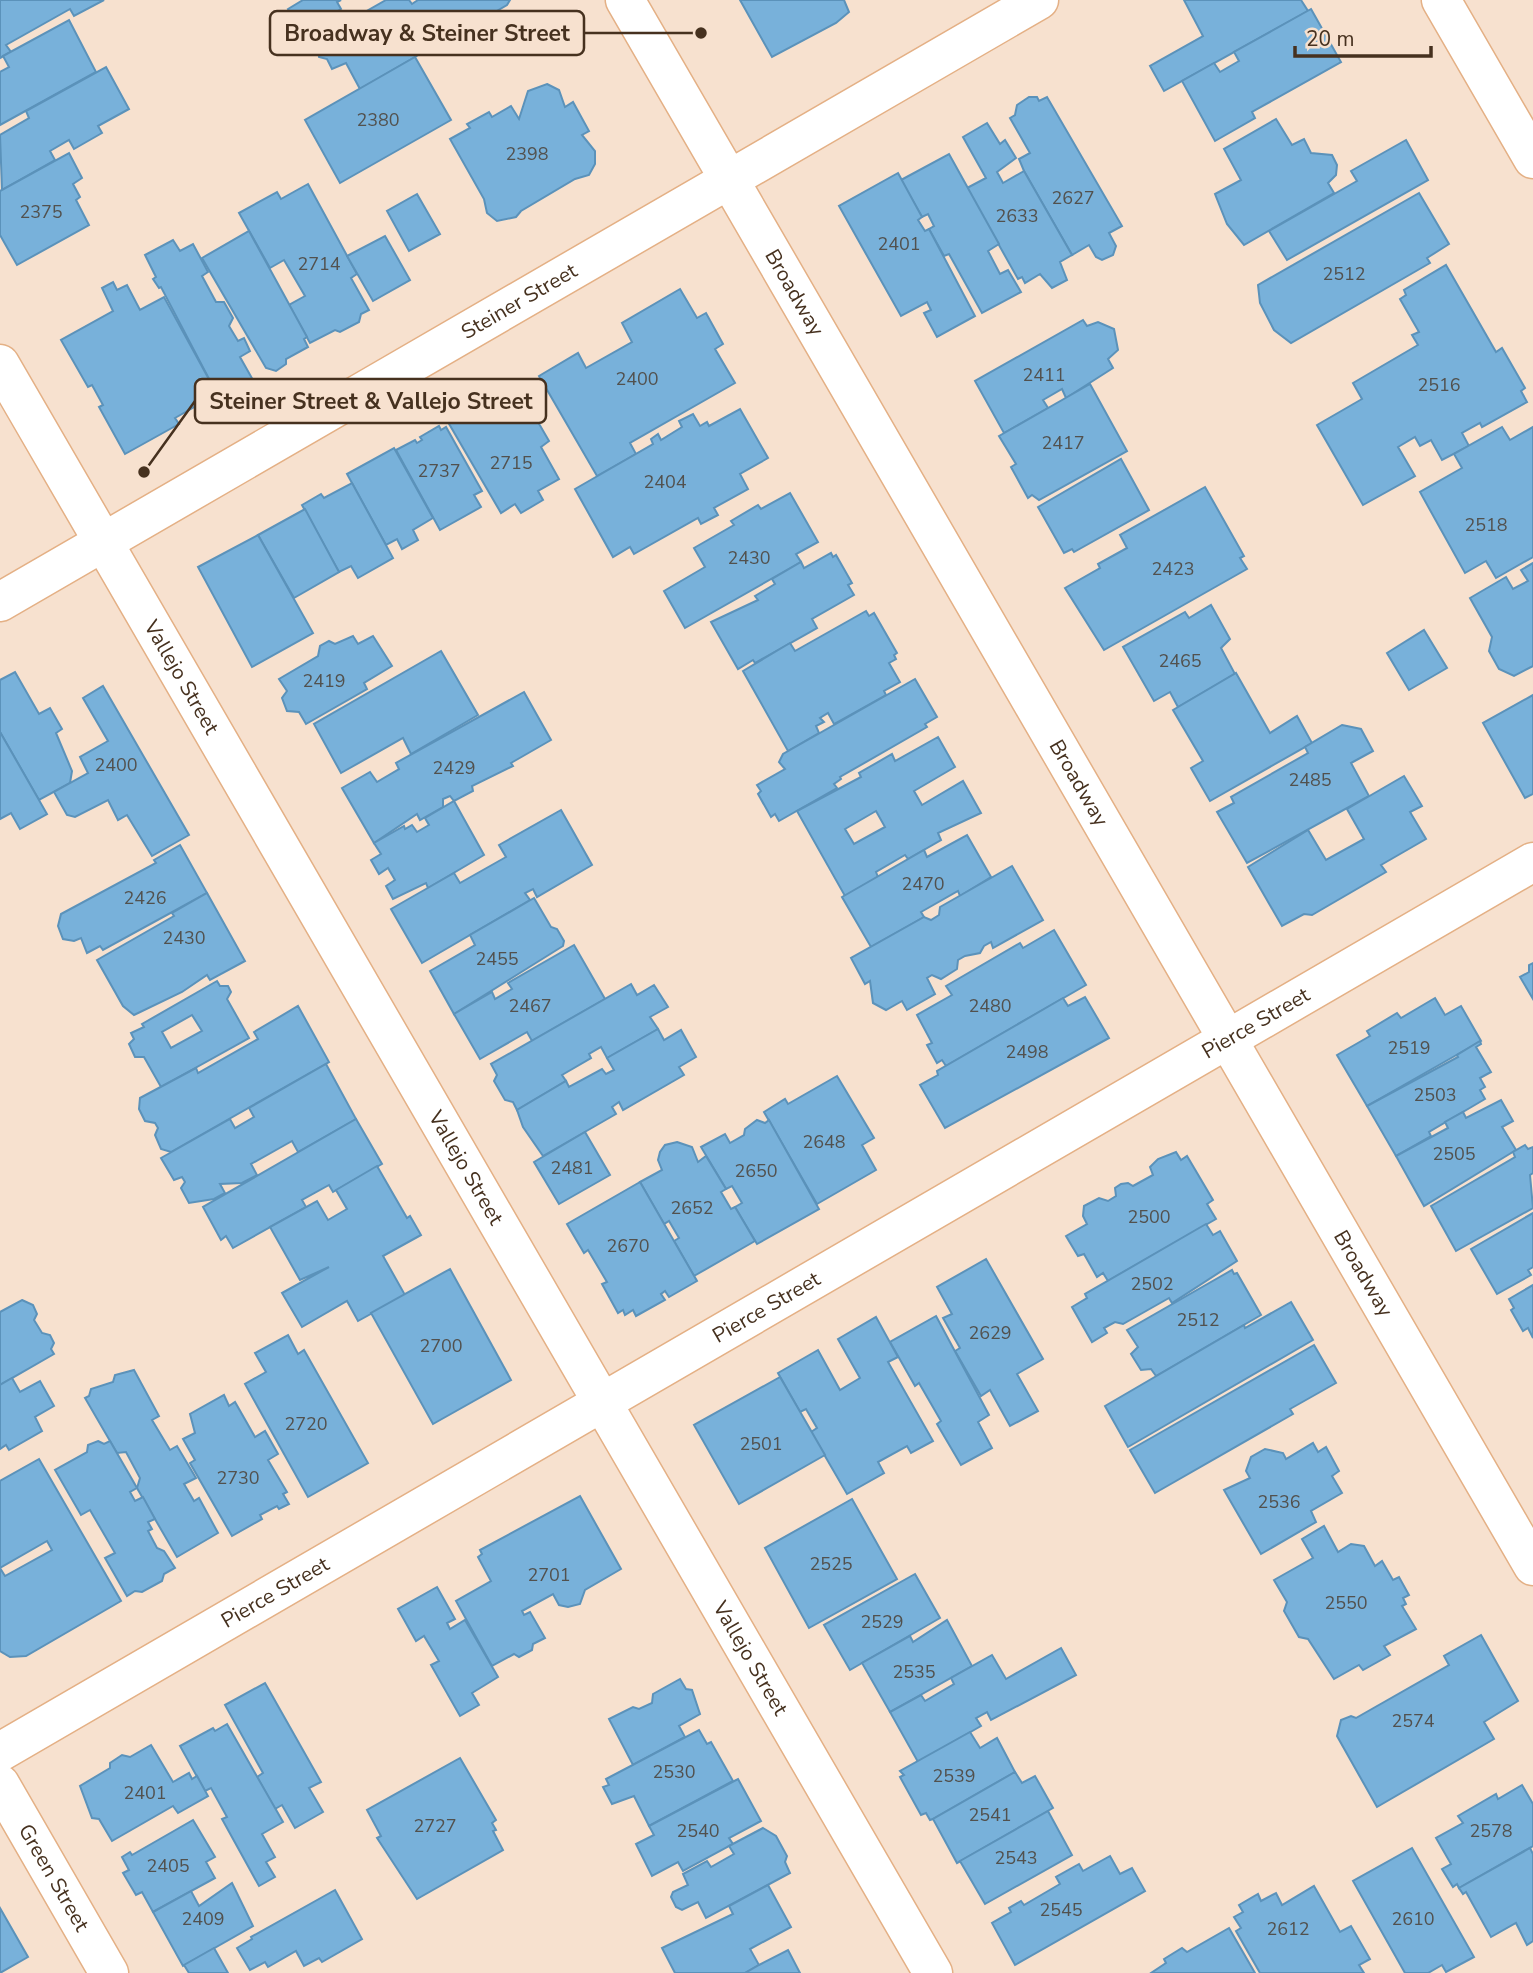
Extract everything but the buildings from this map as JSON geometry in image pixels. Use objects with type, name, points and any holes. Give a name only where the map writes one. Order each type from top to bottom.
[{"type":"street","name":"Broadway","points":[[625,0],[1533,1566]]},
{"type":"street","name":"Steiner Street","points":[[0,602],[1039,0]]},
{"type":"street","points":[[1441,0],[1533,159]]},
{"type":"street","name":"Vallejo Street","points":[[0,364],[933,1973]]},
{"type":"street","name":"Pierce Street","points":[[0,1752],[1533,862]]},
{"type":"street","name":"Green Street","points":[[0,1784],[109,1973]]},
{"type":"place","name":"Broadway & Steiner Street","points":[[701,33]]},
{"type":"place","name":"Steiner Street & Vallejo Street","points":[[144,472]]}]
